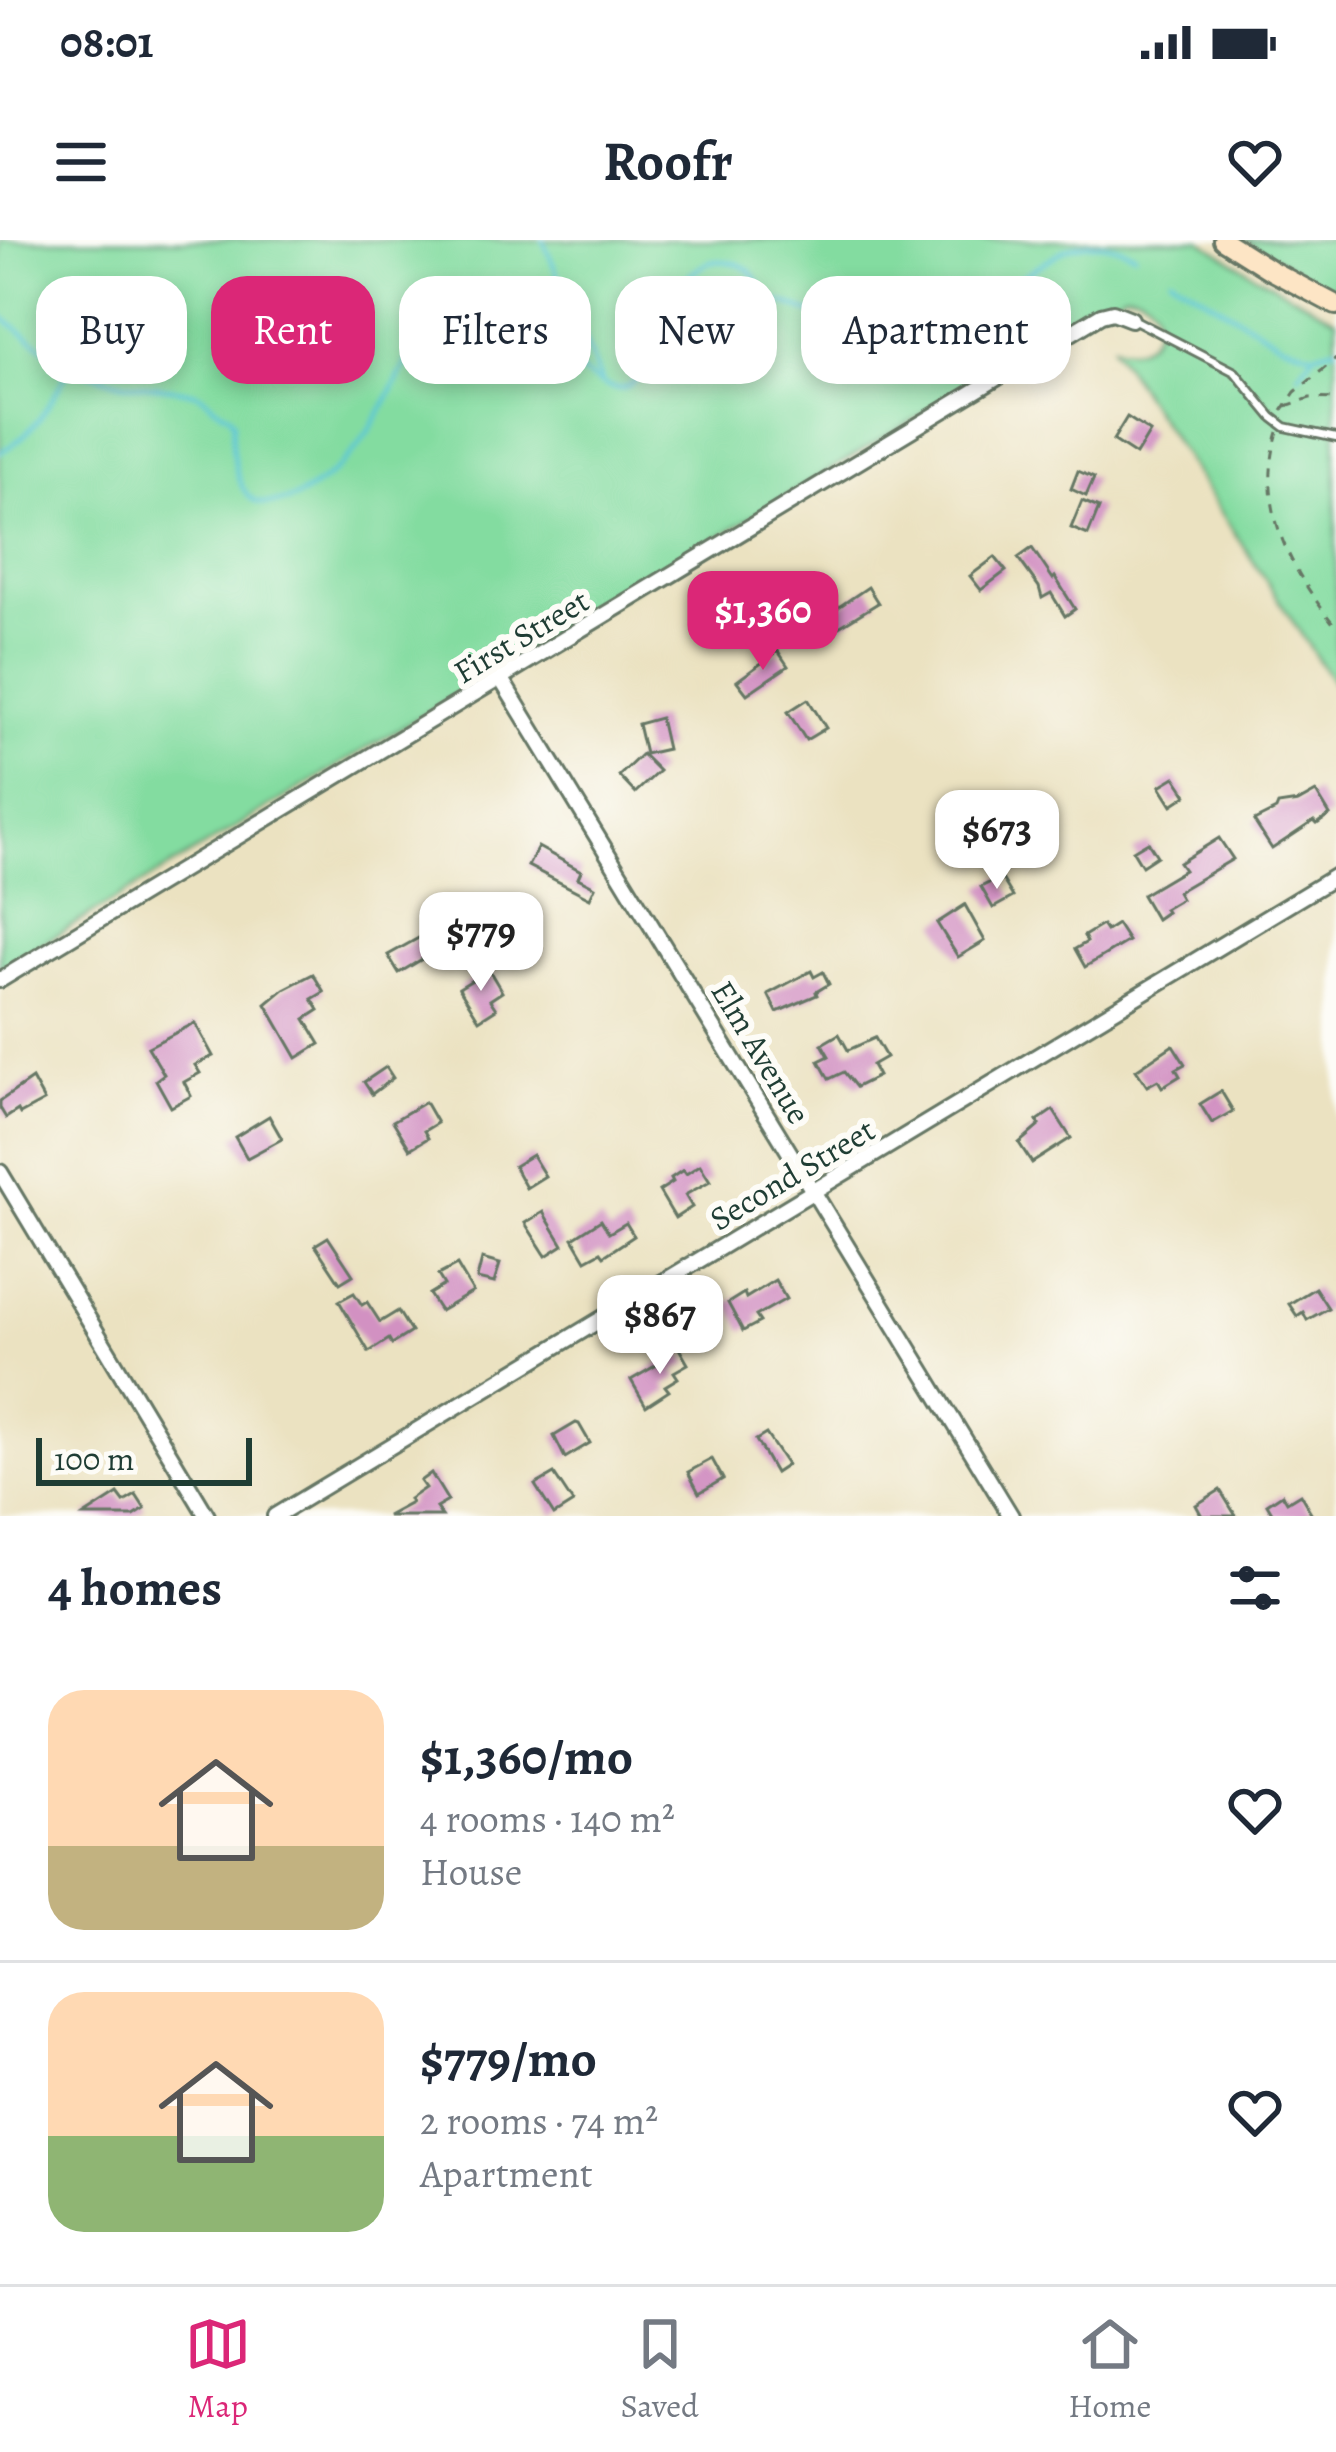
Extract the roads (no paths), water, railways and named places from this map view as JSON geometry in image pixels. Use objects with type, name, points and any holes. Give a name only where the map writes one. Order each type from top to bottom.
[{"type":"main road","points":[[1223,240],[1336,305]]},
{"type":"street","name":"First Street","points":[[0,980],[1101,315],[1113,311],[1132,319]]},
{"type":"street","name":"Elm Avenue","points":[[501,679],[1011,1516]]},
{"type":"street","name":"Second Street","points":[[275,1516],[1336,876]]},
{"type":"street","points":[[0,1172],[207,1516]]},
{"type":"lane","points":[[1132,319],[1235,372],[1279,424],[1336,438]]},
{"type":"waterway","points":[[543,240],[603,384]]},
{"type":"waterway","points":[[0,315],[88,372],[123,383],[190,392],[229,414],[242,486],[253,500],[269,503],[300,495],[348,458],[375,422],[418,340],[435,330],[455,327],[499,334],[608,387],[623,388],[640,375],[673,296],[691,274],[712,262],[746,268],[770,299],[861,337],[908,345],[937,334],[1064,250],[1100,244],[1135,254]]},
{"type":"waterway","points":[[1171,277],[1283,344],[1314,353],[1336,347]]},
{"type":"waterway","points":[[1298,374],[1313,355]]},
{"type":"waterway","points":[[0,452],[33,426],[61,384]]}]
